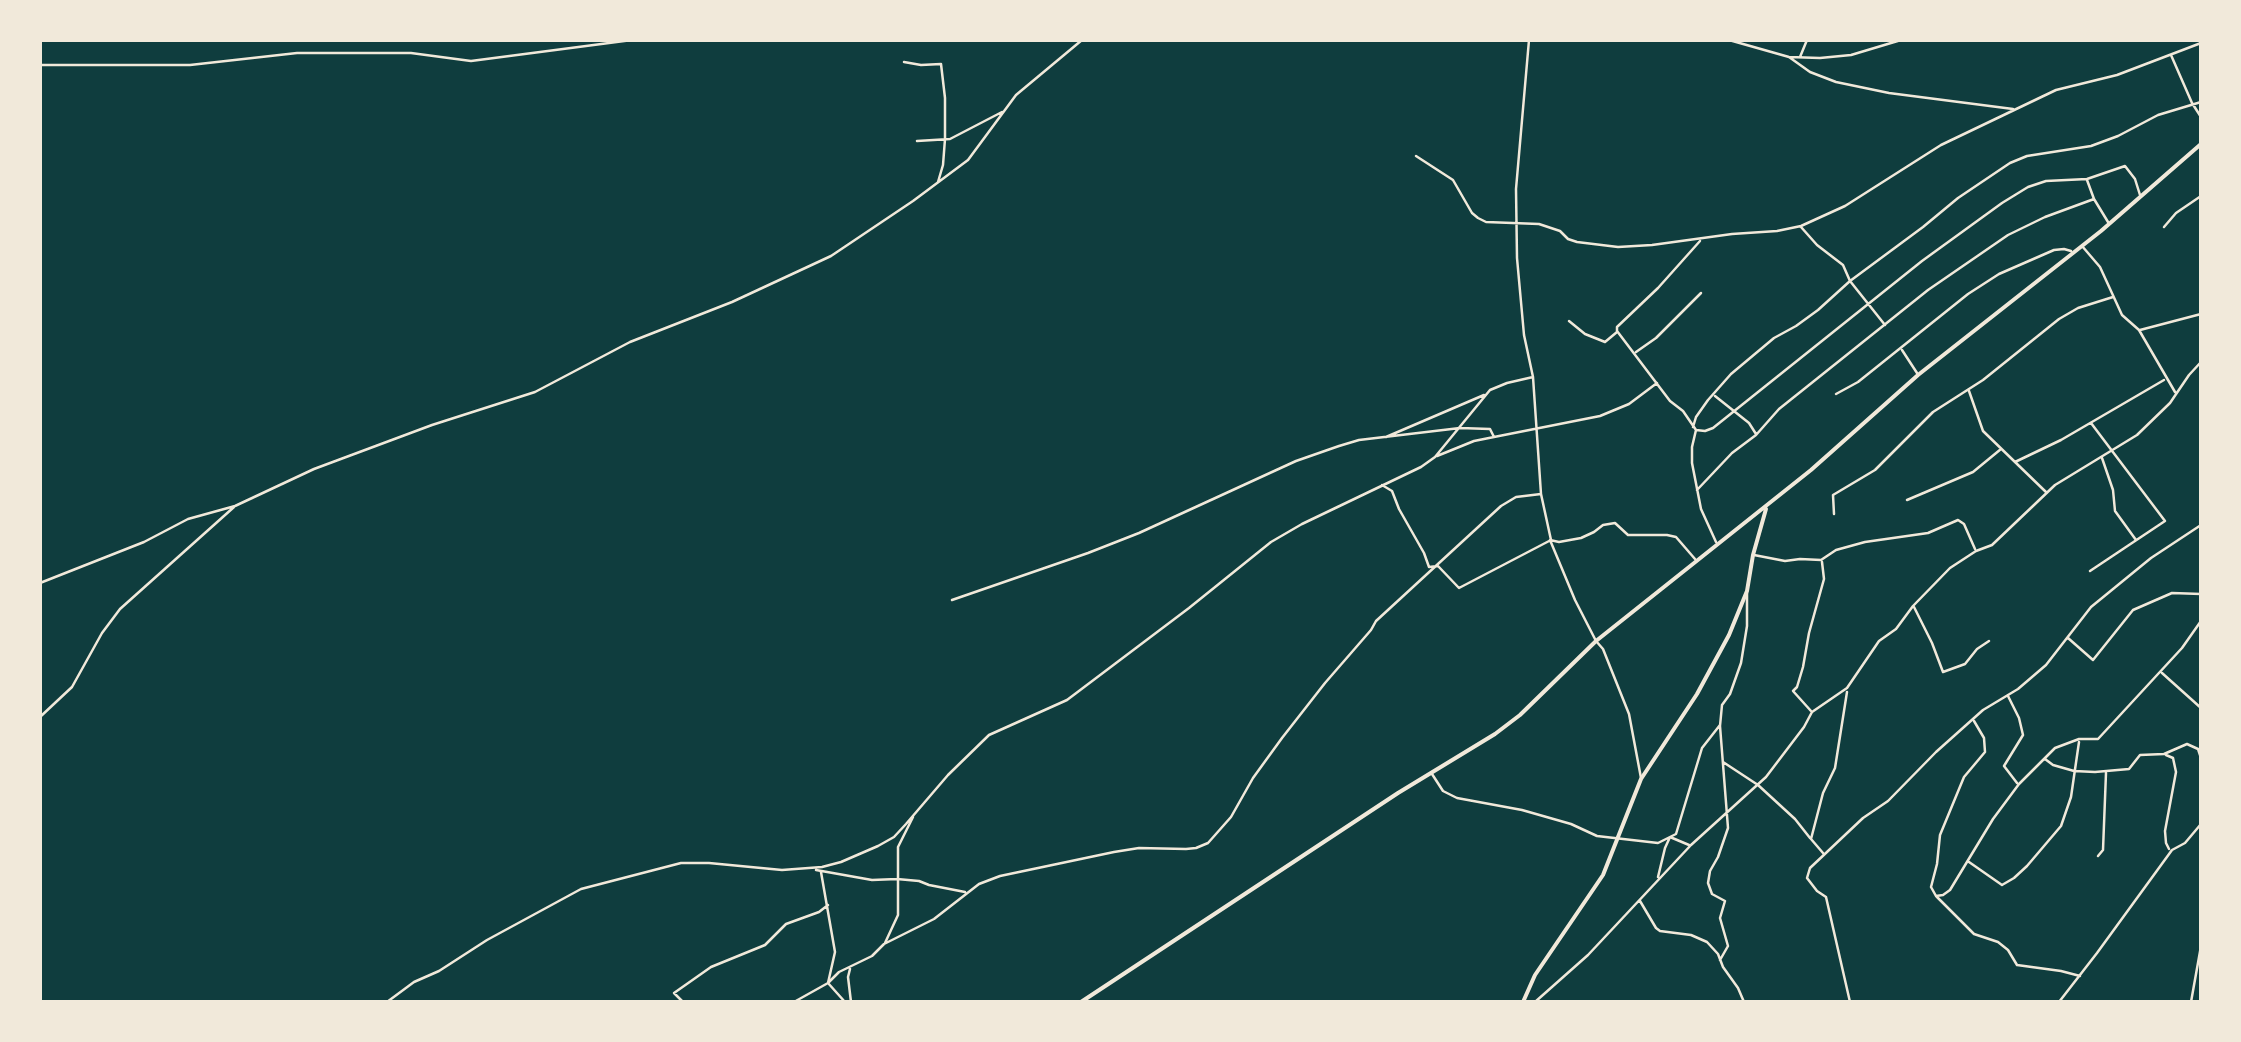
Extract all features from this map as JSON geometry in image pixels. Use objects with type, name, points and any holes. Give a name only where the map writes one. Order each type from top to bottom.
[{"type":"street","points":[[40,65],[190,65],[315,53],[411,53],[471,61],[632,40]]},
{"type":"street","points":[[40,583],[144,542],[188,519],[235,506],[325,465],[535,392],[630,342],[798,272],[843,249],[968,160],[1026,86],[1082,40]]},
{"type":"street","points":[[1529,40],[1516,222],[1520,304],[1532,377],[1541,494],[1550,540],[1566,581],[1603,650],[1628,714],[1641,779]]},
{"type":"street","points":[[1728,40],[1800,58],[1850,55],[1901,40]]},
{"type":"street","points":[[1800,58],[1807,40]]},
{"type":"street","points":[[1416,156],[1453,180],[1472,213],[1486,222],[1539,224],[1568,239],[1600,246],[1652,245],[1777,231],[1800,226],[1845,206],[1941,145],[2056,90],[2117,75],[2201,43]]},
{"type":"street","points":[[2171,54],[2201,117]]},
{"type":"street","points":[[1789,57],[1810,72],[1836,82],[2014,110]]},
{"type":"street","points":[[904,62],[941,64],[946,98],[945,139],[938,183]]},
{"type":"street","points":[[1718,546],[1701,509],[1692,447],[1696,417],[1731,374],[1958,198],[2018,158],[2091,146],[2158,114],[2201,102]]},
{"type":"street","points":[[916,141],[950,139],[1003,111]]},
{"type":"street","points":[[1082,1002],[1520,715],[1596,641],[1811,470],[1918,374],[2082,246],[2201,144]]},
{"type":"street","points":[[1617,331],[1670,401],[1683,411],[1695,429],[1705,432],[1958,233],[2028,187],[2087,179],[2125,166],[2140,197]]},
{"type":"street","points":[[2087,179],[2094,200],[2109,223]]},
{"type":"street","points":[[2164,227],[2176,213],[2201,196]]},
{"type":"street","points":[[1698,490],[1779,409],[1928,290],[2008,235],[2094,200]]},
{"type":"street","points":[[1800,226],[1843,265],[1850,281],[1884,325]]},
{"type":"street","points":[[1568,321],[1605,342],[1701,240]]},
{"type":"street","points":[[2082,246],[2100,267],[2122,315],[2139,330],[2176,394]]},
{"type":"street","points":[[1836,394],[1858,382],[1999,274],[2054,250],[2072,252]]},
{"type":"street","points":[[1635,353],[1656,338],[1701,293]]},
{"type":"street","points":[[1834,514],[1832,495],[1875,470],[1932,412],[1969,390],[2058,318],[2114,297]]},
{"type":"street","points":[[2139,330],[2201,314]]},
{"type":"street","points":[[1902,349],[1918,374]]},
{"type":"street","points":[[1535,1002],[1588,955],[1691,845],[1758,784],[1804,728],[1812,712],[1847,688],[1879,642],[1896,629],[1950,568],[1976,550],[1992,545],[2055,486],[2136,435],[2170,403],[2201,362]]},
{"type":"street","points":[[1383,438],[1507,382],[1532,377]]},
{"type":"street","points":[[2016,462],[2166,379]]},
{"type":"street","points":[[388,1002],[414,982],[581,889],[681,863],[782,870],[811,868],[841,862],[878,846],[894,836],[989,736],[1068,700],[1271,542],[1435,457],[1474,441],[1600,416],[1629,404],[1657,383]]},
{"type":"street","points":[[1969,390],[1983,430],[2048,494]]},
{"type":"street","points":[[1435,457],[1485,394]]},
{"type":"street","points":[[1714,395],[1749,423],[1756,435]]},
{"type":"street","points":[[2090,571],[2164,522],[2092,423]]},
{"type":"street","points":[[952,600],[1088,554],[1315,453],[1358,440],[1460,428],[1490,429],[1494,437]]},
{"type":"street","points":[[1907,500],[1973,472],[2002,448]]},
{"type":"street","points":[[2102,456],[2115,511],[2136,540]]},
{"type":"street","points":[[1382,485],[1392,491],[1425,562],[1429,567],[1438,566]]},
{"type":"street","points":[[794,1002],[872,956],[884,944],[934,919],[979,884],[1013,872],[1114,852],[1139,848],[1186,850],[1208,843],[1231,817],[1282,738],[1376,621],[1508,501],[1541,494]]},
{"type":"street","points":[[40,717],[72,687],[120,609],[235,506]]},
{"type":"street","points":[[1720,960],[1728,946],[1720,918],[1724,901],[1712,894],[1708,884],[1728,828],[1722,705],[1741,663],[1747,591],[1765,507]]},
{"type":"street","points":[[1753,555],[1784,561],[1821,560],[1836,550],[1928,533],[1958,520],[1964,524],[1976,550]]},
{"type":"street","points":[[1438,566],[1459,588],[1550,540],[1580,538],[1604,524],[1615,523],[1632,536],[1676,537],[1698,562]]},
{"type":"street","points":[[1850,1002],[1826,897],[1806,878],[1810,868],[1972,719],[2046,665],[2092,607],[2151,558],[2201,525]]},
{"type":"street","points":[[1812,712],[1792,690],[1797,687],[1824,579],[1821,560]]},
{"type":"street","points":[[1523,1002],[1535,975],[1603,875],[1641,779],[1713,667],[1747,591]]},
{"type":"street","points":[[2068,638],[2094,660],[2133,610],[2172,594],[2201,594]]},
{"type":"street","points":[[1913,606],[1944,673],[1965,664],[1990,641]]},
{"type":"street","points":[[1936,896],[1950,890],[2018,784],[2055,748],[2079,739],[2098,740],[2182,648],[2201,621]]},
{"type":"street","points":[[2161,672],[2201,708]]},
{"type":"street","points":[[1810,839],[1823,793],[1835,768],[1847,688]]},
{"type":"street","points":[[2008,696],[2023,735],[2004,766],[2018,784]]},
{"type":"street","points":[[1972,719],[1985,742],[1984,752],[1964,776],[1940,834],[1930,884],[1936,896],[1974,934],[1998,942],[2016,965],[2080,976]]},
{"type":"street","points":[[1432,774],[1443,791],[1457,798],[1522,810],[1597,836],[1658,843],[1676,834],[1702,748],[1721,724]]},
{"type":"street","points":[[1967,861],[1998,884],[2014,878],[2061,826],[2071,797],[2079,739]]},
{"type":"street","points":[[2045,758],[2053,765],[2074,771],[2106,772],[2129,770],[2140,755],[2164,754],[2187,744],[2198,749],[2201,758]]},
{"type":"street","points":[[2164,754],[2173,758],[2176,772],[2165,831],[2167,848],[2172,850]]},
{"type":"street","points":[[1724,762],[1758,784],[1824,854]]},
{"type":"street","points":[[2098,856],[2103,850],[2106,772]]},
{"type":"street","points":[[884,944],[898,915],[898,847],[916,811]]},
{"type":"street","points":[[2059,1002],[2172,850],[2185,843],[2201,824]]},
{"type":"street","points":[[1670,837],[1691,845]]},
{"type":"street","points":[[1657,882],[1670,837]]},
{"type":"street","points":[[811,868],[872,880],[919,881],[967,892]]},
{"type":"street","points":[[821,871],[835,952],[828,983]]},
{"type":"street","points":[[1639,900],[1660,931],[1680,932],[1707,942],[1718,954],[1744,1002]]},
{"type":"street","points":[[683,1002],[674,994],[710,967],[764,944],[786,924],[828,905]]},
{"type":"street","points":[[2191,1002],[2201,946]]},
{"type":"street","points":[[851,967],[851,1002]]},
{"type":"street","points":[[828,983],[845,1002]]}]
